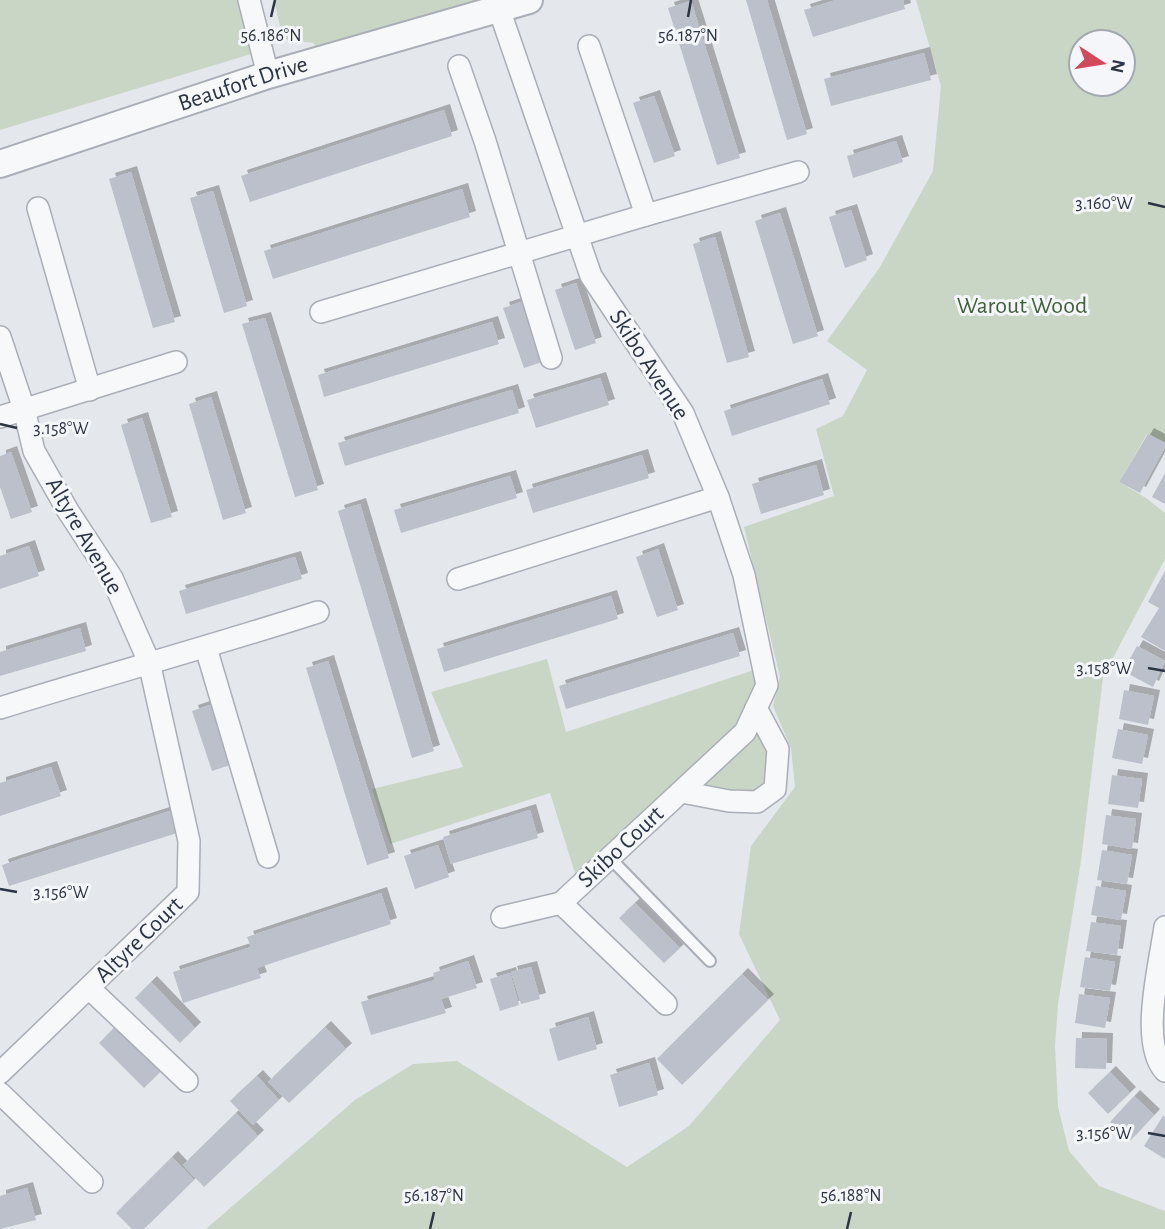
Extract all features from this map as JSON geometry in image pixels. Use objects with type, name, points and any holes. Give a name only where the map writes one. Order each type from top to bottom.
[{"type":"street","points":[[248,0],[268,75]]},
{"type":"street","name":"Beaufort Drive","points":[[0,164],[268,75],[529,0]]},
{"type":"street","name":"Skibo Avenue","points":[[499,9],[591,276],[683,413],[718,496],[744,575],[767,685],[745,732],[682,792]]},
{"type":"street","points":[[589,46],[646,215]]},
{"type":"street","points":[[459,66],[485,141],[551,358]]},
{"type":"street","points":[[321,312],[798,172]]},
{"type":"street","points":[[38,208],[90,390]]},
{"type":"street","name":"Altyre Avenue","points":[[0,337],[24,409],[34,451],[68,511],[112,578],[149,662],[189,841],[188,892]]},
{"type":"street","points":[[0,417],[176,362]]},
{"type":"street","points":[[458,579],[718,496]]},
{"type":"street","points":[[0,708],[318,612]]},
{"type":"street","points":[[206,648],[268,857]]},
{"type":"street","points":[[682,792],[729,801],[757,802],[775,789],[778,750],[756,708]]},
{"type":"street","name":"Skibo Court","points":[[502,917],[561,903],[682,792]]},
{"type":"street","name":"Altyre Court","points":[[0,1073],[188,892]]},
{"type":"street","name":"Skibo Court","points":[[561,903],[666,1004]]},
{"type":"street","points":[[1165,927],[1151,1032],[1157,1060],[1165,1071]]},
{"type":"street","name":"Altyre Court","points":[[89,988],[187,1082]]},
{"type":"street","points":[[0,1093],[92,1182]]},
{"type":"lane","points":[[610,858],[710,961]]},
{"type":"green space","points":[[0,0],[249,0],[261,51],[0,130]]},
{"type":"green space","points":[[274,0],[529,0],[320,62],[314,43],[283,39]]},
{"type":"green space","name":"Warout Wood","points":[[916,0],[1165,0],[1165,443],[1147,434],[1119,482],[1165,513],[1165,559],[1103,677],[1081,861],[1058,1004],[1055,1046],[1058,1107],[1069,1151],[1099,1186],[1165,1211],[1165,1229],[206,1229],[355,1100],[413,1064],[457,1061],[627,1167],[689,1126],[780,1020],[739,934],[751,846],[795,787],[791,748],[773,706],[780,677],[744,527],[834,496],[816,429],[843,416],[867,370],[827,341],[880,267],[933,171],[941,86]]},
{"type":"green space","points":[[547,659],[566,732],[763,667],[756,708],[778,749],[775,789],[757,802],[682,792],[579,886],[550,793],[390,844],[372,789],[463,767],[431,692]]},
{"type":"building","points":[[746,0],[767,0],[807,134],[787,140]]},
{"type":"building","points":[[836,0],[903,0],[905,9],[813,37],[804,10]]},
{"type":"building","points":[[691,1],[740,158],[717,165],[668,8]]},
{"type":"building","points":[[924,53],[931,80],[831,106],[824,79]]},
{"type":"building","points":[[654,96],[675,156],[654,163],[633,103]]},
{"type":"building","points":[[444,110],[452,136],[250,202],[241,176]]},
{"type":"building","points":[[896,141],[903,162],[853,178],[847,156]]},
{"type":"building","points":[[131,172],[175,322],[153,328],[109,179]]},
{"type":"building","points":[[462,189],[470,217],[273,279],[264,251]]},
{"type":"building","points":[[213,191],[247,306],[224,313],[190,198]]},
{"type":"building","points":[[851,210],[867,260],[845,268],[829,217]]},
{"type":"building","points":[[780,213],[818,336],[793,344],[755,221]]},
{"type":"building","points":[[715,237],[749,357],[727,363],[693,244]]},
{"type":"building","points":[[576,283],[596,343],[575,350],[555,290]]},
{"type":"building","points":[[524,301],[545,361],[524,368],[503,308]]},
{"type":"building","points":[[265,318],[318,490],[295,497],[242,324]]},
{"type":"building","points":[[492,322],[499,344],[324,397],[318,375]]},
{"type":"building","points":[[600,378],[609,405],[536,428],[527,400]]},
{"type":"building","points":[[822,379],[830,404],[732,436],[724,411]]},
{"type":"building","points":[[512,390],[519,413],[345,466],[338,443]]},
{"type":"building","points":[[211,397],[246,513],[223,520],[189,404]]},
{"type":"building","points":[[142,418],[172,517],[151,523],[121,425]]},
{"type":"building","points":[[1148,434],[1165,443],[1165,447],[1140,493],[1119,482]]},
{"type":"building","points":[[11,452],[32,512],[11,519],[0,487],[0,456]]},
{"type":"building","points":[[642,455],[649,478],[533,513],[526,490]]},
{"type":"building","points":[[816,465],[824,495],[761,514],[752,484]]},
{"type":"building","points":[[1165,473],[1165,504],[1152,497]]},
{"type":"building","points":[[510,476],[517,498],[401,533],[394,510]]},
{"type":"building","points":[[360,504],[434,751],[412,758],[338,511]]},
{"type":"building","points":[[29,546],[39,576],[0,589],[0,556]]},
{"type":"building","points":[[658,549],[678,610],[657,617],[636,557]]},
{"type":"building","points":[[295,557],[302,579],[186,614],[179,591]]},
{"type":"building","points":[[1165,571],[1165,651],[1141,637],[1159,608],[1148,602]]},
{"type":"building","points":[[611,596],[618,619],[444,672],[437,649]]},
{"type":"building","points":[[80,628],[86,651],[0,676],[0,652]]},
{"type":"building","points":[[733,633],[740,656],[566,709],[559,686]]},
{"type":"building","points":[[1137,646],[1165,661],[1153,687],[1123,671]]},
{"type":"building","points":[[328,661],[389,858],[367,865],[306,668]]},
{"type":"building","points":[[1124,690],[1154,696],[1148,725],[1119,719]]},
{"type":"building","points":[[213,704],[233,764],[212,771],[192,711]]},
{"type":"building","points":[[1118,729],[1148,735],[1142,764],[1112,758]]},
{"type":"building","points":[[51,767],[61,796],[0,816],[0,783]]},
{"type":"building","points":[[1112,775],[1142,779],[1138,808],[1108,804]]},
{"type":"building","points":[[530,810],[538,838],[451,864],[443,837]]},
{"type":"building","points":[[170,811],[177,833],[9,886],[2,865]]},
{"type":"building","points":[[1106,815],[1136,819],[1132,849],[1102,844]]},
{"type":"building","points":[[438,845],[449,877],[415,889],[404,856]]},
{"type":"building","points":[[1102,850],[1132,855],[1127,884],[1097,880]]},
{"type":"building","points":[[1096,886],[1126,891],[1121,920],[1091,915]]},
{"type":"building","points":[[381,893],[391,924],[257,968],[261,978],[183,1003],[173,972],[251,947],[247,937]]},
{"type":"building","points":[[635,903],[680,948],[664,963],[619,918]]},
{"type":"building","points":[[1091,922],[1121,926],[1117,955],[1086,951]]},
{"type":"building","points":[[1085,957],[1115,962],[1110,991],[1080,987]]},
{"type":"building","points":[[468,961],[477,988],[441,999],[446,1013],[371,1035],[361,1002],[435,980],[433,973]]},
{"type":"building","points":[[531,967],[540,999],[521,1004],[511,972]]},
{"type":"building","points":[[510,973],[519,1005],[500,1011],[490,979]]},
{"type":"building","points":[[742,974],[768,1000],[682,1085],[657,1059]]},
{"type":"building","points":[[151,982],[195,1028],[180,1043],[135,998]]},
{"type":"building","points":[[1079,994],[1110,998],[1105,1028],[1075,1023]]},
{"type":"building","points":[[588,1017],[597,1049],[558,1061],[549,1029]]},
{"type":"building","points":[[115,1027],[160,1072],[144,1088],[99,1043]]},
{"type":"building","points":[[325,1027],[346,1049],[289,1103],[268,1082]]},
{"type":"building","points":[[1076,1038],[1107,1039],[1106,1069],[1075,1068]]},
{"type":"building","points":[[649,1063],[658,1095],[619,1107],[610,1075]]},
{"type":"building","points":[[1110,1072],[1130,1093],[1108,1114],[1088,1093]]},
{"type":"building","points":[[257,1076],[279,1100],[253,1125],[230,1101]]},
{"type":"building","points":[[1134,1096],[1154,1115],[1130,1141],[1110,1122]]},
{"type":"building","points":[[236,1113],[258,1136],[204,1187],[183,1165]]},
{"type":"building","points":[[1163,1116],[1165,1117],[1165,1159],[1144,1146]]},
{"type":"building","points":[[172,1157],[194,1180],[144,1229],[132,1229],[116,1213]]},
{"type":"building","points":[[27,1188],[36,1220],[0,1229],[0,1196]]}]
